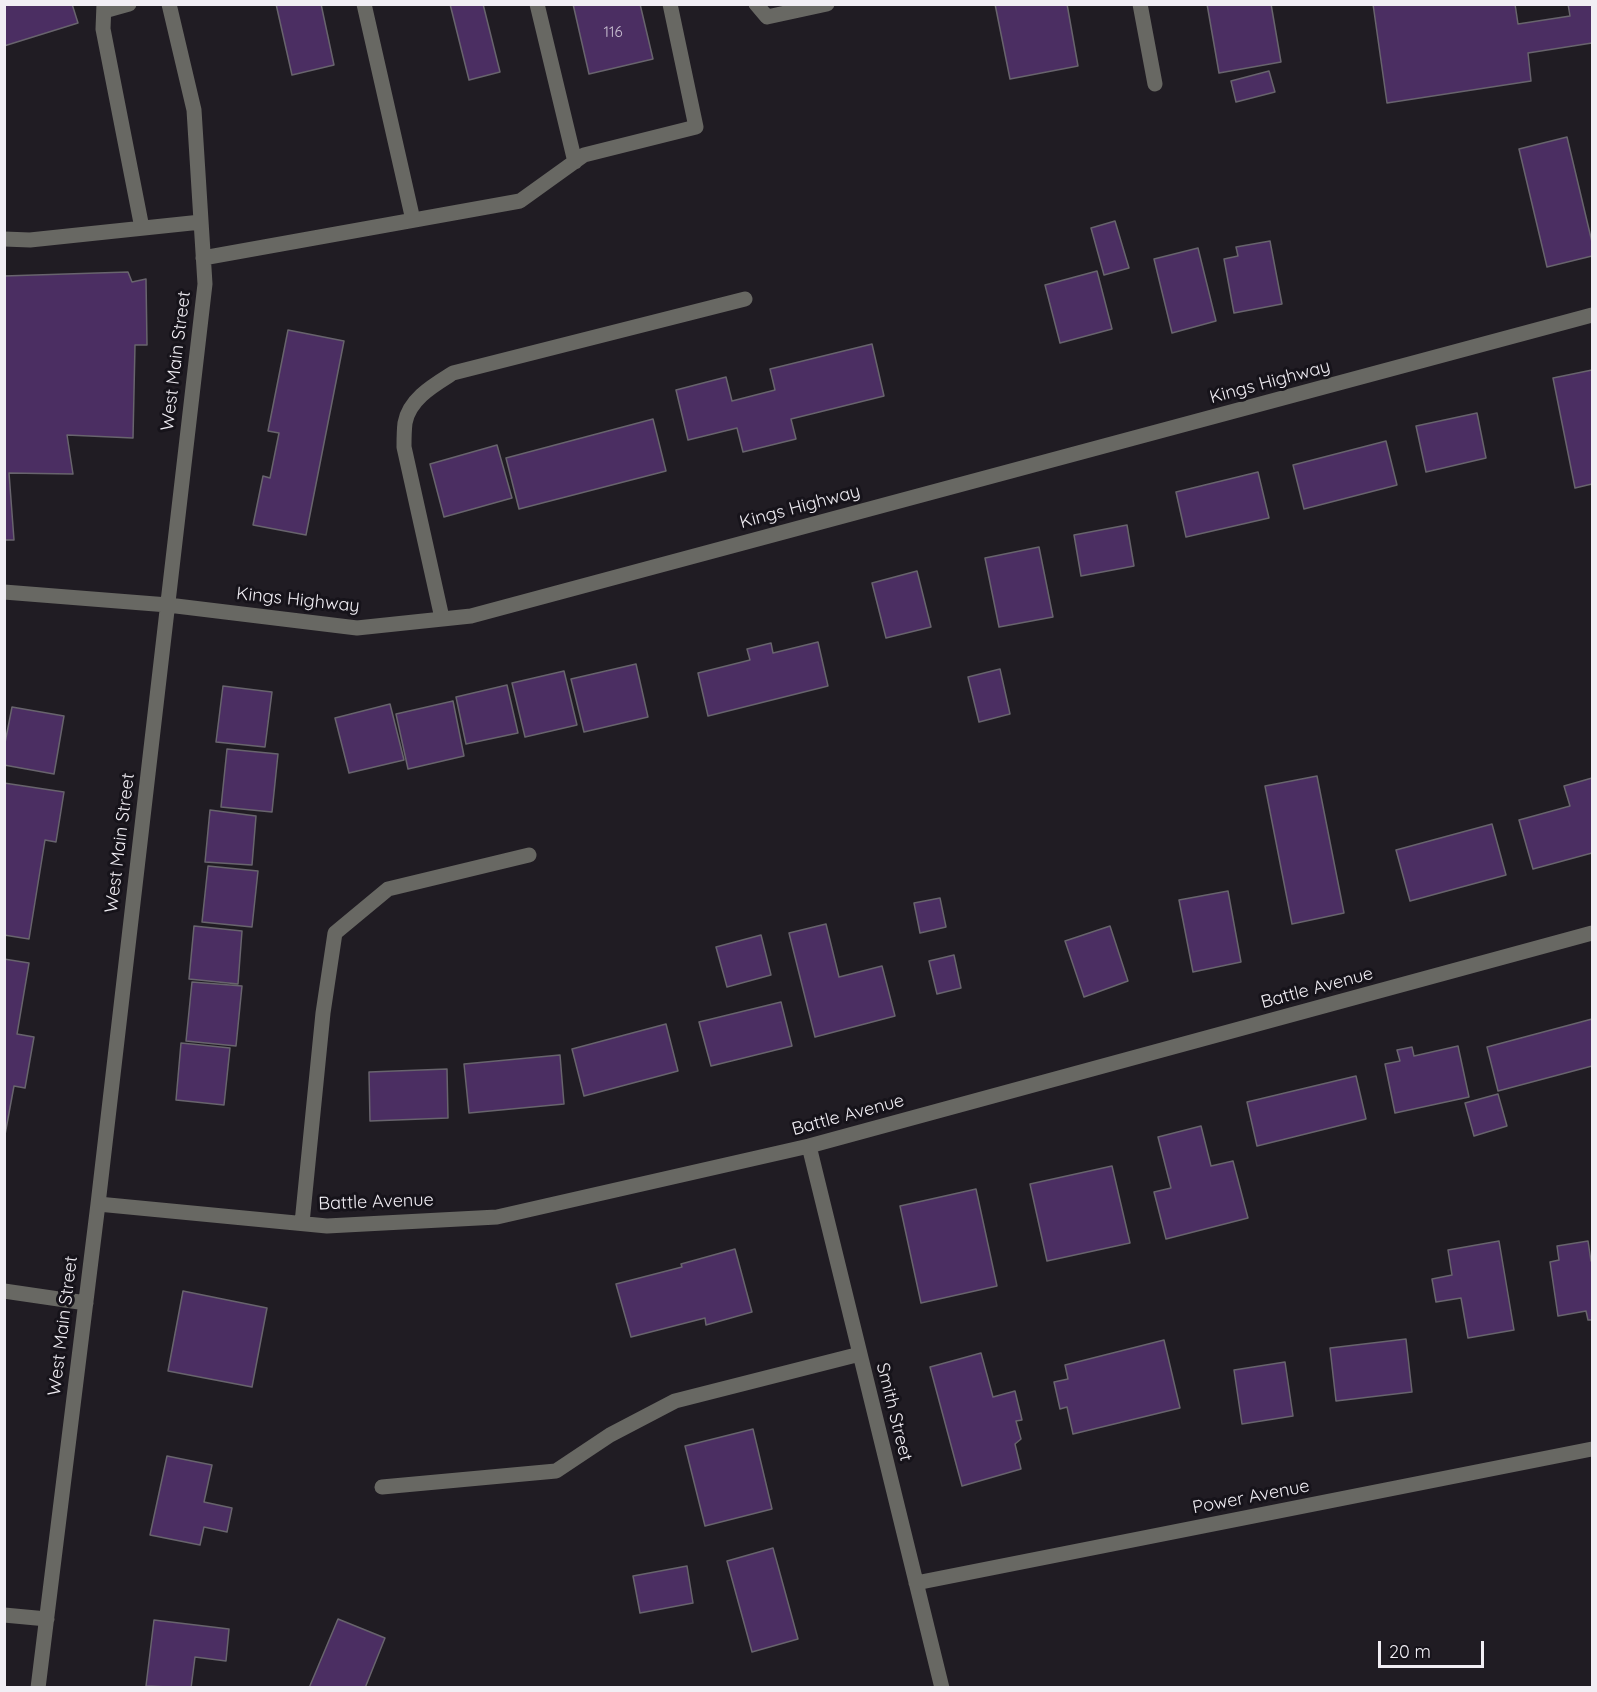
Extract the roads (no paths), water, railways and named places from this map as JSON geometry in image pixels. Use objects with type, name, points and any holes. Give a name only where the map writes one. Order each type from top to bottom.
[{"type":"street","points":[[129,4],[104,8],[103,29],[142,228]]},
{"type":"street","name":"West Main Street","points":[[38,1688],[98,1204],[205,284],[194,110],[169,4]]},
{"type":"street","points":[[364,4],[413,220]]},
{"type":"street","points":[[537,4],[575,162]]},
{"type":"street","points":[[203,258],[520,201],[584,155],[696,127],[670,4]]},
{"type":"street","points":[[756,4],[766,16],[827,4]]},
{"type":"street","points":[[1140,4],[1155,84]]},
{"type":"street","points":[[4,239],[30,240],[201,222]]},
{"type":"street","points":[[442,618],[404,447],[405,421],[412,406],[428,389],[453,374],[745,299]]},
{"type":"street","name":"Kings Highway","points":[[4,592],[168,605],[357,628],[471,616],[1593,315]]},
{"type":"street","points":[[302,1223],[323,1013],[335,933],[388,889],[529,855]]},
{"type":"street","name":"Battle Avenue","points":[[98,1204],[327,1226],[497,1217],[809,1146],[1593,933]]},
{"type":"street","name":"Smith Street","points":[[809,1146],[942,1688]]},
{"type":"street","points":[[4,1291],[86,1303]]},
{"type":"street","points":[[382,1487],[556,1471],[610,1435],[675,1401],[860,1354]]},
{"type":"street","name":"Power Avenue","points":[[916,1583],[1593,1449]]},
{"type":"street","points":[[4,1615],[46,1619]]}]
